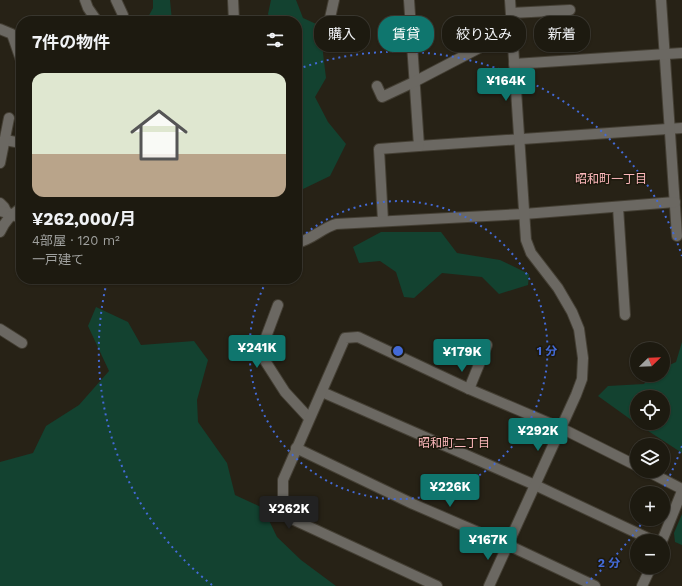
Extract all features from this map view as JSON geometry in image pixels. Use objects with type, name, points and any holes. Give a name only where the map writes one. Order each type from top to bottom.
[{"type":"street","points":[[85,0],[94,16]]},
{"type":"street","points":[[116,0],[123,16]]},
{"type":"street","points":[[233,0],[234,16]]},
{"type":"street","points":[[330,16],[334,0]]},
{"type":"street","points":[[409,0],[419,146]]},
{"type":"street","points":[[510,0],[511,16]]},
{"type":"street","points":[[661,0],[677,236]]},
{"type":"street","points":[[511,13],[570,10]]},
{"type":"street","points":[[0,29],[12,34],[16,46]]},
{"type":"street","points":[[377,86],[382,97],[473,52]]},
{"type":"street","points":[[489,586],[582,379],[584,358],[579,329],[572,312],[558,288],[531,253],[526,240],[513,52]]},
{"type":"street","points":[[514,64],[682,53]]},
{"type":"street","points":[[0,163],[9,118]]},
{"type":"street","points":[[383,221],[379,149],[682,128]]},
{"type":"street","points":[[5,140],[16,142]]},
{"type":"street","points":[[302,242],[336,224],[524,214],[675,202]]},
{"type":"street","points":[[0,203],[10,214],[0,232]]},
{"type":"street","points":[[618,207],[625,315]]},
{"type":"street","points":[[278,305],[260,353],[285,392],[309,418]]},
{"type":"street","points":[[0,329],[22,343]]},
{"type":"street","points":[[437,586],[292,519],[283,506],[283,480],[345,338],[358,337],[469,389],[561,428],[630,462]]},
{"type":"street","points":[[469,389],[487,345]]},
{"type":"street","points":[[322,392],[535,485],[639,534]]},
{"type":"street","points":[[296,448],[413,504],[508,545],[595,586]]},
{"type":"street","points":[[660,478],[682,490],[665,534]]},
{"type":"street","points":[[642,586],[648,574]]},
{"type":"green space","points":[[153,0],[170,0],[172,16],[149,16],[153,8]]},
{"type":"green space","points":[[271,0],[296,0],[303,18],[314,23],[314,52],[323,52],[326,78],[315,97],[328,122],[346,144],[330,176],[302,190],[302,16],[269,16]]},
{"type":"green space","points":[[381,232],[441,232],[457,253],[500,260],[529,274],[528,285],[499,294],[482,277],[442,273],[414,298],[404,297],[396,272],[380,261],[359,263],[353,247]]},
{"type":"green space","points":[[96,307],[128,322],[141,345],[194,341],[208,360],[197,400],[198,422],[227,463],[235,495],[263,508],[277,537],[301,560],[336,586],[0,586],[0,462],[33,453],[46,426],[79,405],[109,371],[88,326]]},
{"type":"green space","points":[[682,342],[682,453],[670,445],[670,438],[659,438],[647,430],[670,430],[670,390],[630,390],[630,419],[598,396],[608,386],[644,384],[646,382],[670,382],[670,365],[676,362]]},
{"type":"green space","points":[[682,514],[682,545],[675,542],[674,533]]},
{"type":"district","name":"昭和町一丁目","points":[[611,179]]},
{"type":"district","name":"昭和町二丁目","points":[[454,443]]}]
